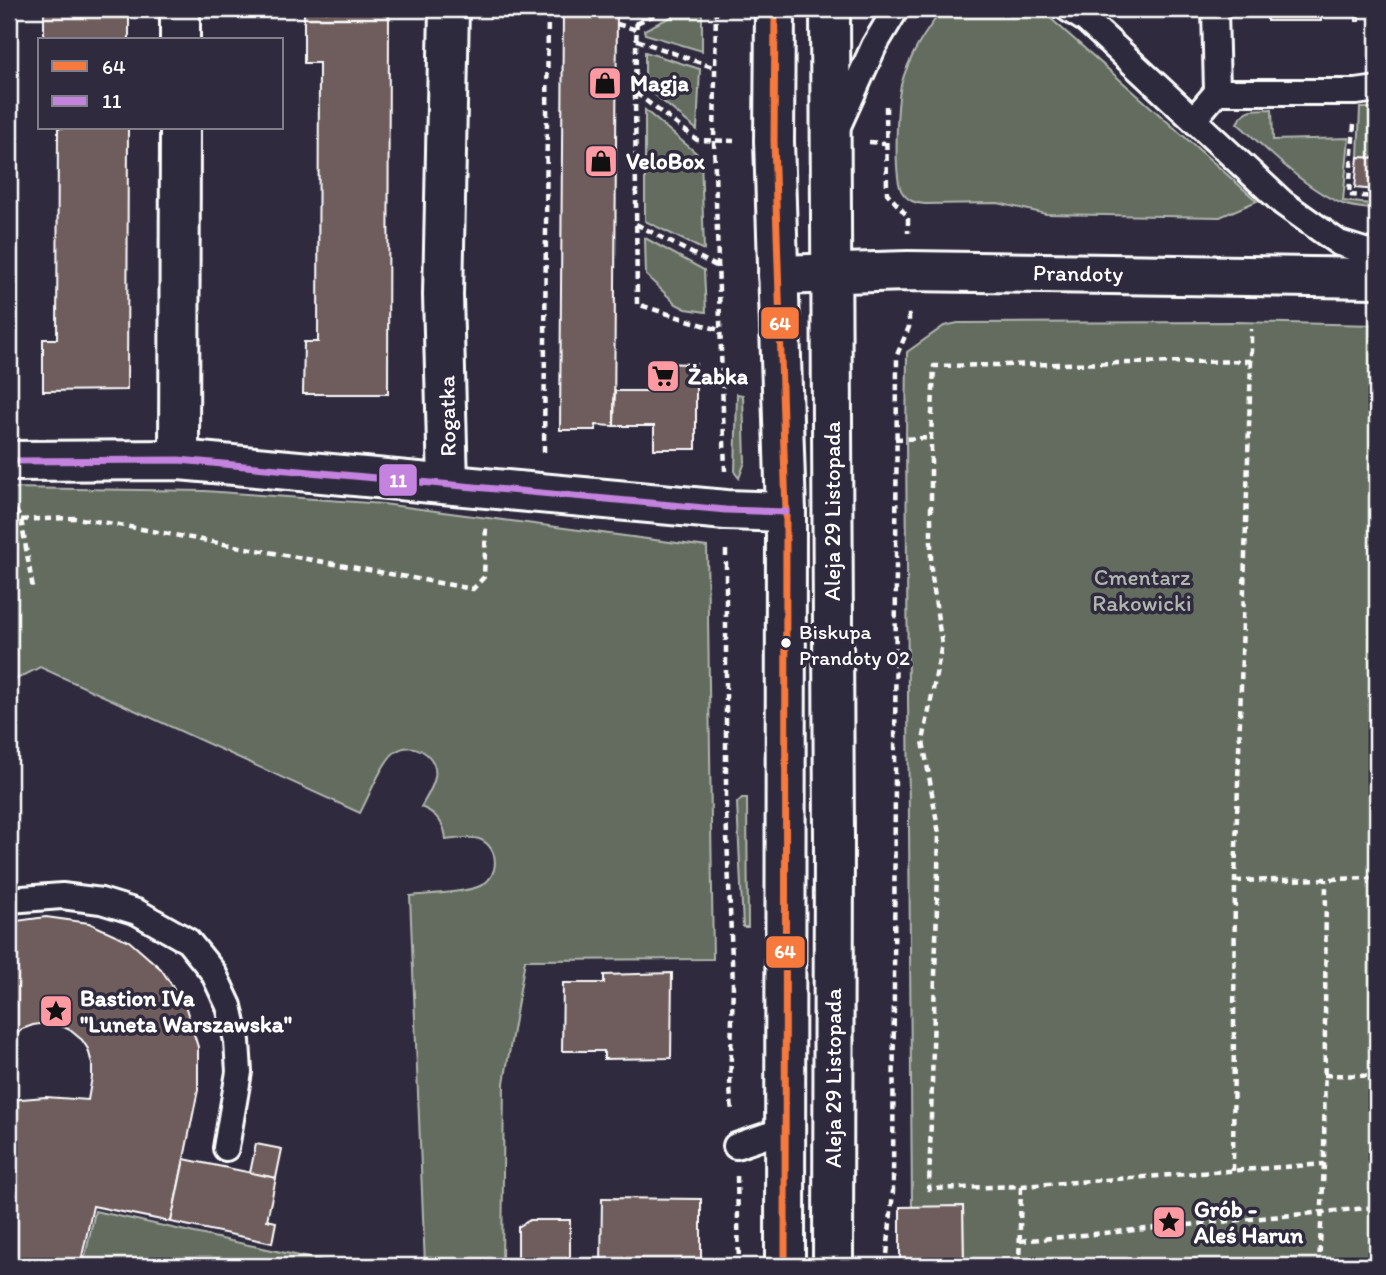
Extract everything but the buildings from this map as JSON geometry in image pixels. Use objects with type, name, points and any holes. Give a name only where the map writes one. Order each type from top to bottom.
[{"type":"main road","points":[[180,9],[180,38]]},
{"type":"main road","name":"Rogatka","points":[[449,9],[443,295],[448,484],[726,510],[786,512]]},
{"type":"main road","name":"Aleja 29 Listopada","points":[[775,9],[774,141],[786,512],[785,1266]]},
{"type":"main road","name":"Aleja 29 Listopada","points":[[830,9],[833,1266]]},
{"type":"main road","points":[[179,460],[180,130]]},
{"type":"main road","name":"Prandoty","points":[[778,275],[908,271],[1377,278]]},
{"type":"main road","points":[[9,461],[179,460],[448,484]]},
{"type":"lane","points":[[830,141],[874,46],[896,9]]},
{"type":"lane","points":[[1194,120],[1217,92],[1215,9]]},
{"type":"lane","points":[[1079,12],[1283,203],[1339,243],[1377,255]]},
{"type":"lane","points":[[1217,92],[1367,90]]},
{"type":"lane","points":[[9,900],[62,896],[101,901],[137,912],[188,941],[213,972],[229,1006],[237,1041],[239,1072],[226,1148]]},
{"type":"lane","points":[[736,1146],[786,1129]]},
{"type":"path","points":[[542,493],[548,9]]},
{"type":"path","points":[[637,9],[637,304],[719,330]]},
{"type":"path","points":[[637,23],[667,9]]},
{"type":"path","points":[[716,9],[715,141],[725,478]]},
{"type":"path","points":[[617,24],[637,30]]},
{"type":"path","points":[[637,40],[715,68]]},
{"type":"path","points":[[1367,90],[1349,195],[1377,197]]},
{"type":"path","points":[[635,93],[697,140],[736,141]]},
{"type":"path","points":[[886,95],[887,193],[908,217],[908,226]]},
{"type":"path","points":[[870,142],[885,143]]},
{"type":"path","points":[[1377,210],[1377,216]]},
{"type":"path","points":[[636,224],[719,267]]},
{"type":"path","points":[[886,1266],[893,1191],[897,355],[909,327],[909,319]]},
{"type":"path","points":[[1233,1171],[1235,881],[1251,329]]},
{"type":"path","points":[[1251,361],[934,366],[931,569],[942,644],[923,741],[939,834],[929,1189],[1021,1186],[1324,1164]]},
{"type":"path","points":[[895,439],[931,438]]},
{"type":"path","points":[[9,500],[21,519],[33,589]]},
{"type":"path","points":[[9,520],[75,518],[473,589],[484,577],[486,535]]},
{"type":"path","points":[[726,544],[726,811],[733,984],[730,1088],[733,1115]]},
{"type":"path","points":[[1235,881],[1377,878]]},
{"type":"path","points":[[1319,1266],[1324,1164],[1326,879]]},
{"type":"path","points":[[1324,1075],[1377,1076]]},
{"type":"path","points":[[737,1183],[739,1266]]},
{"type":"path","points":[[1020,1266],[1021,1186]]},
{"type":"path","points":[[1020,1241],[1377,1207]]},
{"type":"path","points":[[1344,1266],[1377,1263]]},
{"type":"green space","points":[[687,9],[702,9],[702,51],[645,34],[644,30]]},
{"type":"green space","points":[[943,9],[1040,9],[1257,201],[1220,217],[1046,214],[998,203],[925,204],[909,199],[902,192],[897,172],[897,123],[901,85],[918,45]]},
{"type":"green space","points":[[645,52],[700,69],[697,130],[647,88]]},
{"type":"green space","points":[[1360,108],[1377,108],[1377,158],[1358,157]]},
{"type":"green space","points":[[1272,109],[1273,140],[1349,138],[1343,201],[1371,204],[1370,209],[1343,204],[1315,189],[1237,123],[1248,111]]},
{"type":"green space","points":[[645,110],[701,157],[704,250],[645,221]]},
{"type":"green space","points":[[645,238],[704,270],[706,312],[686,309],[676,304],[646,275]]},
{"type":"green space","name":"Cmentarz Rakowicki","points":[[1236,322],[1377,325],[1377,1266],[964,1266],[963,1206],[912,1208],[907,352],[944,326],[958,323]]},
{"type":"green space","points":[[737,394],[743,395],[745,462],[739,478],[735,473]]},
{"type":"green space","points":[[9,488],[205,491],[383,504],[707,547],[713,959],[525,960],[504,1083],[502,1266],[425,1266],[410,896],[456,892],[487,882],[495,862],[491,848],[475,838],[446,840],[439,819],[421,807],[433,785],[435,769],[429,756],[417,749],[402,748],[390,757],[360,813],[40,667],[9,683]]},
{"type":"green space","points":[[742,798],[747,798],[748,927],[743,927],[737,803]]},
{"type":"green space","points":[[95,1211],[284,1253],[347,1266],[83,1266]]},
{"type":"transit line","name":"64","points":[[775,9],[774,141],[786,512],[785,1266]]},
{"type":"transit line","name":"11","points":[[9,461],[179,460],[726,510],[786,512]]},
{"type":"place","name":"Magja","points":[[605,83]]},
{"type":"place","name":"VeloBox","points":[[601,161]]},
{"type":"place","name":"Żabka","points":[[663,376]]},
{"type":"place","name":"Biskupa Prandoty 02","points":[[786,643]]},
{"type":"place","name":"Bastion IVa \"Luneta Warszawska\"","points":[[56,1011]]},
{"type":"place","name":"Grób - Aleś Harun","points":[[1169,1222]]}]
